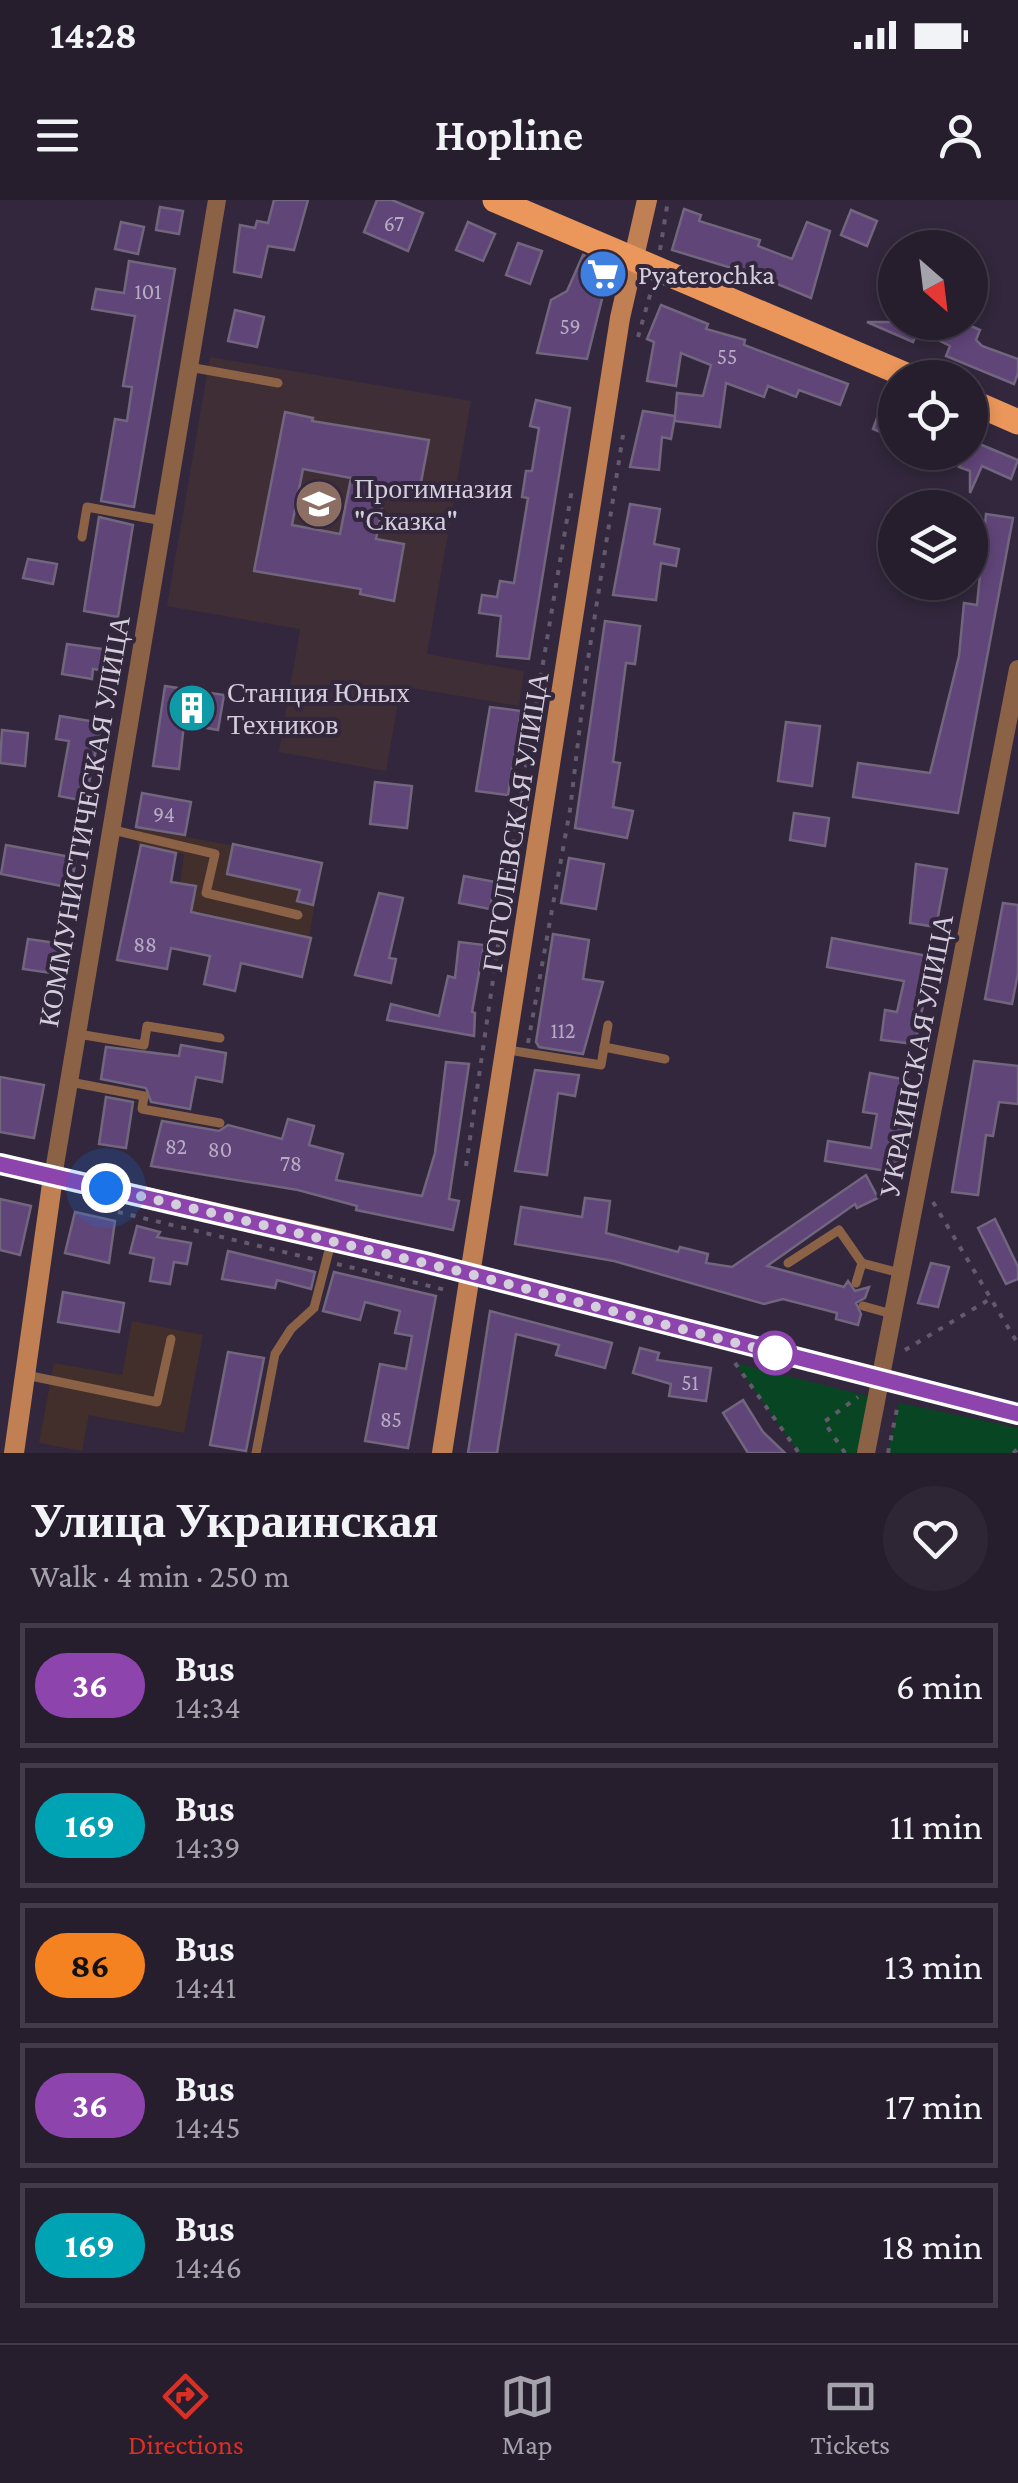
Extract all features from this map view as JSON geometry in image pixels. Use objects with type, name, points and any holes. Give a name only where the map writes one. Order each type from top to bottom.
[{"type":"main road","points":[[495,200],[878,363]]},
{"type":"main road","points":[[988,409],[1018,422]]},
{"type":"street","name":"КОММУНИСТИЧЕСКАЯ УЛИЦА","points":[[14,1453],[67,1082],[217,200]]},
{"type":"street","name":"ГОГОЛЕВСКАЯ УЛИЦА","points":[[442,1453],[469,1285],[517,1052],[620,318],[646,265],[647,200]]},
{"type":"street","name":"УКРАИНСКАЯ УЛИЦА","points":[[866,1453],[1018,669]]},
{"type":"street","points":[[0,1164],[332,1240],[469,1285],[1018,1414]]},
{"type":"lane","points":[[189,368],[278,383]]},
{"type":"lane","points":[[82,537],[87,508],[162,521]]},
{"type":"lane","points":[[110,830],[215,854],[206,894],[298,915]]},
{"type":"lane","points":[[517,1052],[601,1065],[608,1025]]},
{"type":"lane","points":[[75,1034],[144,1045],[147,1026],[220,1038]]},
{"type":"lane","points":[[604,1047],[664,1059]]},
{"type":"lane","points":[[67,1082],[144,1096],[142,1109],[220,1123]]},
{"type":"lane","points":[[788,1263],[839,1230],[862,1263],[900,1273]]},
{"type":"lane","points":[[256,1453],[275,1354],[291,1329],[314,1308],[332,1240]]},
{"type":"lane","points":[[856,1283],[862,1263]]},
{"type":"lane","points":[[863,1306],[892,1314]]},
{"type":"lane","points":[[26,1375],[158,1402],[171,1338]]},
{"type":"path","points":[[635,345],[646,265],[668,200]]},
{"type":"path","points":[[517,1052],[570,810],[587,666],[624,422]]},
{"type":"path","points":[[464,1175],[510,862],[574,476]]},
{"type":"path","points":[[921,1181],[1018,1344]]},
{"type":"path","points":[[102,1208],[327,1262],[469,1285]]},
{"type":"path","points":[[888,1453],[899,1403],[879,1381],[990,1298]]},
{"type":"path","points":[[753,1367],[735,1362],[799,1453]]},
{"type":"path","points":[[844,1390],[862,1394],[824,1422],[846,1453]]},
{"type":"shaded area","name":"Прогимназия \"Сказка\"","points":[[210,357],[471,401],[427,654],[524,671],[519,706],[401,686],[386,771],[279,752],[300,629],[167,606]]},
{"type":"shaded area","points":[[136,827],[322,863],[302,977],[241,963],[235,991],[204,984],[210,957],[183,951],[195,886],[180,883],[184,854],[138,846]]},
{"type":"shaded area","points":[[132,1321],[203,1335],[184,1433],[89,1415],[82,1451],[39,1443],[54,1363],[122,1375]]},
{"type":"green space","points":[[735,1363],[876,1398],[866,1453],[799,1453]]},
{"type":"green space","points":[[899,1403],[1018,1428],[1018,1449],[1013,1453],[888,1453]]},
{"type":"building","points":[[274,200],[308,200],[294,250],[268,246],[261,277],[234,272],[240,225],[255,228],[257,221],[268,223]]},
{"type":"building","points":[[377,200],[392,200],[423,213],[408,251],[364,232]]},
{"type":"building","points":[[160,207],[183,211],[179,234],[156,230]]},
{"type":"building","points":[[684,209],[701,215],[699,221],[760,240],[758,246],[792,259],[807,222],[830,231],[811,298],[758,276],[672,250]]},
{"type":"building","points":[[851,210],[877,221],[867,246],[841,235]]},
{"type":"building","points":[[121,222],[144,227],[138,254],[115,249]]},
{"type":"building","points":[[468,222],[495,234],[483,261],[456,250]]},
{"type":"building","points":[[518,243],[542,251],[530,284],[506,275]]},
{"type":"building","points":[[583,255],[610,267],[587,359],[537,353],[551,300],[567,291]]},
{"type":"building","points":[[129,261],[175,269],[134,507],[101,501],[115,419],[127,421],[132,387],[123,386],[135,316],[92,309],[96,289],[124,293]]},
{"type":"building","points":[[661,305],[708,324],[706,329],[745,340],[744,345],[848,384],[840,405],[799,390],[796,397],[768,386],[764,397],[726,383],[720,427],[675,421],[675,417],[671,439],[662,437],[659,470],[630,467],[643,411],[675,416],[677,393],[703,396],[711,365],[681,353],[676,386],[647,381],[654,342],[647,339]]},
{"type":"building","points":[[235,310],[264,317],[257,347],[228,341]]},
{"type":"building","points":[[938,340],[976,340],[1018,359],[1014,384],[988,373],[988,360],[956,360],[946,356],[950,346]]},
{"type":"building","points":[[536,400],[570,408],[529,659],[497,656],[501,616],[479,613],[482,595],[497,597],[500,581],[514,583],[528,498],[522,497],[526,471],[532,471],[539,428],[530,426]]},
{"type":"building","points":[[285,412],[313,418],[312,421],[429,440],[419,493],[386,486],[376,539],[404,544],[394,601],[360,594],[361,589],[254,571]],"holes":[[[303,469],[351,478],[340,534],[292,525]]]},
{"type":"building","points":[[988,448],[1018,460],[1011,479],[988,469]]},
{"type":"building","points":[[980,470],[971,490],[970,490],[970,471]]},
{"type":"building","points":[[630,504],[660,509],[654,544],[679,549],[676,566],[661,563],[656,600],[613,595]]},
{"type":"building","points":[[988,514],[1013,518],[958,813],[853,797],[858,763],[930,773],[959,656],[964,603],[977,605],[977,600],[988,600]]},
{"type":"building","points":[[99,517],[133,525],[118,617],[84,611]]},
{"type":"building","points":[[28,559],[57,564],[53,584],[23,578]]},
{"type":"building","points":[[605,621],[640,626],[635,664],[626,663],[613,762],[620,763],[613,807],[633,811],[627,838],[575,828]]},
{"type":"building","points":[[67,644],[110,650],[107,671],[93,669],[92,679],[62,674]]},
{"type":"building","name":"Станция Юных Техников","points":[[165,686],[224,695],[218,730],[184,724],[179,769],[153,766]]},
{"type":"building","points":[[490,707],[521,711],[508,795],[476,791]]},
{"type":"building","points":[[60,716],[102,723],[85,801],[59,796],[69,741],[56,739]]},
{"type":"building","points":[[786,722],[820,726],[812,786],[778,781]]},
{"type":"building","points":[[2,730],[28,733],[25,766],[0,763]]},
{"type":"building","points":[[375,782],[412,786],[407,828],[370,824]]},
{"type":"building","points":[[142,793],[191,802],[185,835],[136,827]]},
{"type":"building","points":[[794,813],[829,818],[825,846],[790,840]]},
{"type":"building","points":[[233,844],[322,863],[313,905],[297,901],[300,890],[227,874]]},
{"type":"building","points":[[6,845],[76,858],[71,888],[1,874]]},
{"type":"building","points":[[141,845],[176,853],[171,882],[196,886],[191,912],[311,938],[302,977],[241,963],[235,991],[204,984],[210,956],[171,948],[167,969],[117,960]]},
{"type":"building","points":[[569,858],[604,864],[596,909],[561,903]]},
{"type":"building","points":[[916,864],[947,869],[936,927],[910,923]]},
{"type":"building","points":[[464,876],[495,882],[490,909],[459,903]]},
{"type":"building","points":[[379,893],[403,898],[389,958],[396,959],[391,983],[355,975]]},
{"type":"building","points":[[1003,903],[1018,905],[1018,973],[1012,1004],[985,999]]},
{"type":"building","points":[[553,934],[589,940],[583,979],[603,982],[583,1054],[539,1047],[536,1042]]},
{"type":"building","points":[[832,938],[933,957],[915,1044],[881,1040],[885,1010],[897,1012],[904,981],[827,967]]},
{"type":"building","points":[[28,939],[63,944],[59,974],[23,969]]},
{"type":"building","points":[[459,942],[484,945],[472,1012],[474,1036],[387,1020],[391,1004],[439,1016],[448,976],[455,978]]},
{"type":"building","points":[[181,1045],[226,1053],[222,1082],[196,1077],[190,1109],[151,1102],[146,1088],[101,1079],[106,1047],[179,1056]]},
{"type":"building","points":[[974,1061],[1018,1066],[1018,1104],[999,1102],[993,1136],[986,1135],[978,1195],[952,1192]]},
{"type":"building","points":[[446,1062],[469,1064],[449,1199],[459,1201],[453,1230],[356,1210],[357,1206],[298,1190],[151,1166],[162,1121],[219,1131],[228,1125],[282,1139],[288,1119],[314,1126],[309,1145],[343,1154],[336,1180],[422,1196],[435,1153]]},
{"type":"building","points":[[535,1070],[579,1075],[575,1096],[558,1093],[547,1175],[515,1171]]},
{"type":"building","points":[[870,1073],[908,1080],[900,1126],[912,1128],[905,1174],[825,1161],[828,1141],[871,1148],[877,1114],[863,1112]]},
{"type":"building","points":[[0,1077],[44,1085],[34,1138],[0,1132]]},
{"type":"building","points":[[106,1097],[133,1102],[126,1148],[99,1144]]},
{"type":"building","points":[[866,1175],[878,1198],[857,1208],[855,1204],[767,1266],[844,1287],[848,1281],[855,1291],[869,1287],[865,1298],[856,1303],[861,1314],[858,1325],[836,1319],[837,1313],[783,1299],[764,1304],[614,1261],[515,1244],[521,1207],[582,1217],[585,1198],[610,1201],[606,1233],[678,1252],[680,1247],[708,1254],[706,1263],[732,1267]]},
{"type":"building","points":[[0,1199],[31,1206],[20,1255],[0,1250]]},
{"type":"building","points":[[75,1212],[115,1221],[109,1263],[65,1253]]},
{"type":"building","points":[[995,1219],[1018,1267],[1018,1279],[1006,1284],[978,1228]]},
{"type":"building","points":[[137,1226],[160,1232],[157,1237],[191,1243],[187,1264],[174,1262],[170,1284],[150,1281],[154,1258],[130,1253]]},
{"type":"building","points":[[228,1251],[315,1272],[311,1289],[277,1280],[275,1288],[222,1279]]},
{"type":"building","points":[[931,1263],[949,1267],[938,1307],[918,1303]]},
{"type":"building","points":[[334,1272],[436,1296],[408,1448],[365,1441],[380,1364],[406,1369],[412,1336],[395,1333],[400,1311],[365,1302],[360,1320],[323,1311]]},
{"type":"building","points":[[63,1292],[124,1303],[119,1332],[58,1322]]},
{"type":"building","points":[[490,1311],[612,1343],[605,1368],[556,1355],[559,1345],[516,1334],[497,1453],[468,1453]]},
{"type":"building","points":[[640,1348],[659,1353],[657,1360],[711,1368],[706,1401],[669,1396],[671,1384],[633,1373]]},
{"type":"building","points":[[228,1352],[264,1358],[246,1451],[210,1445]]},
{"type":"building","points":[[743,1400],[763,1432],[785,1453],[748,1453],[723,1413]]},
{"type":"bus line","name":"36","points":[[0,1164],[424,1262],[1018,1414]]},
{"type":"place","name":"Pyaterochka","points":[[603,274]]},
{"type":"place","name":"Прогимназия \"Сказка\"","points":[[319,504]]},
{"type":"place","name":"Станция Юных Техников","points":[[192,708]]},
{"type":"route","points":[[106,1188],[454,1270],[775,1353]]}]
